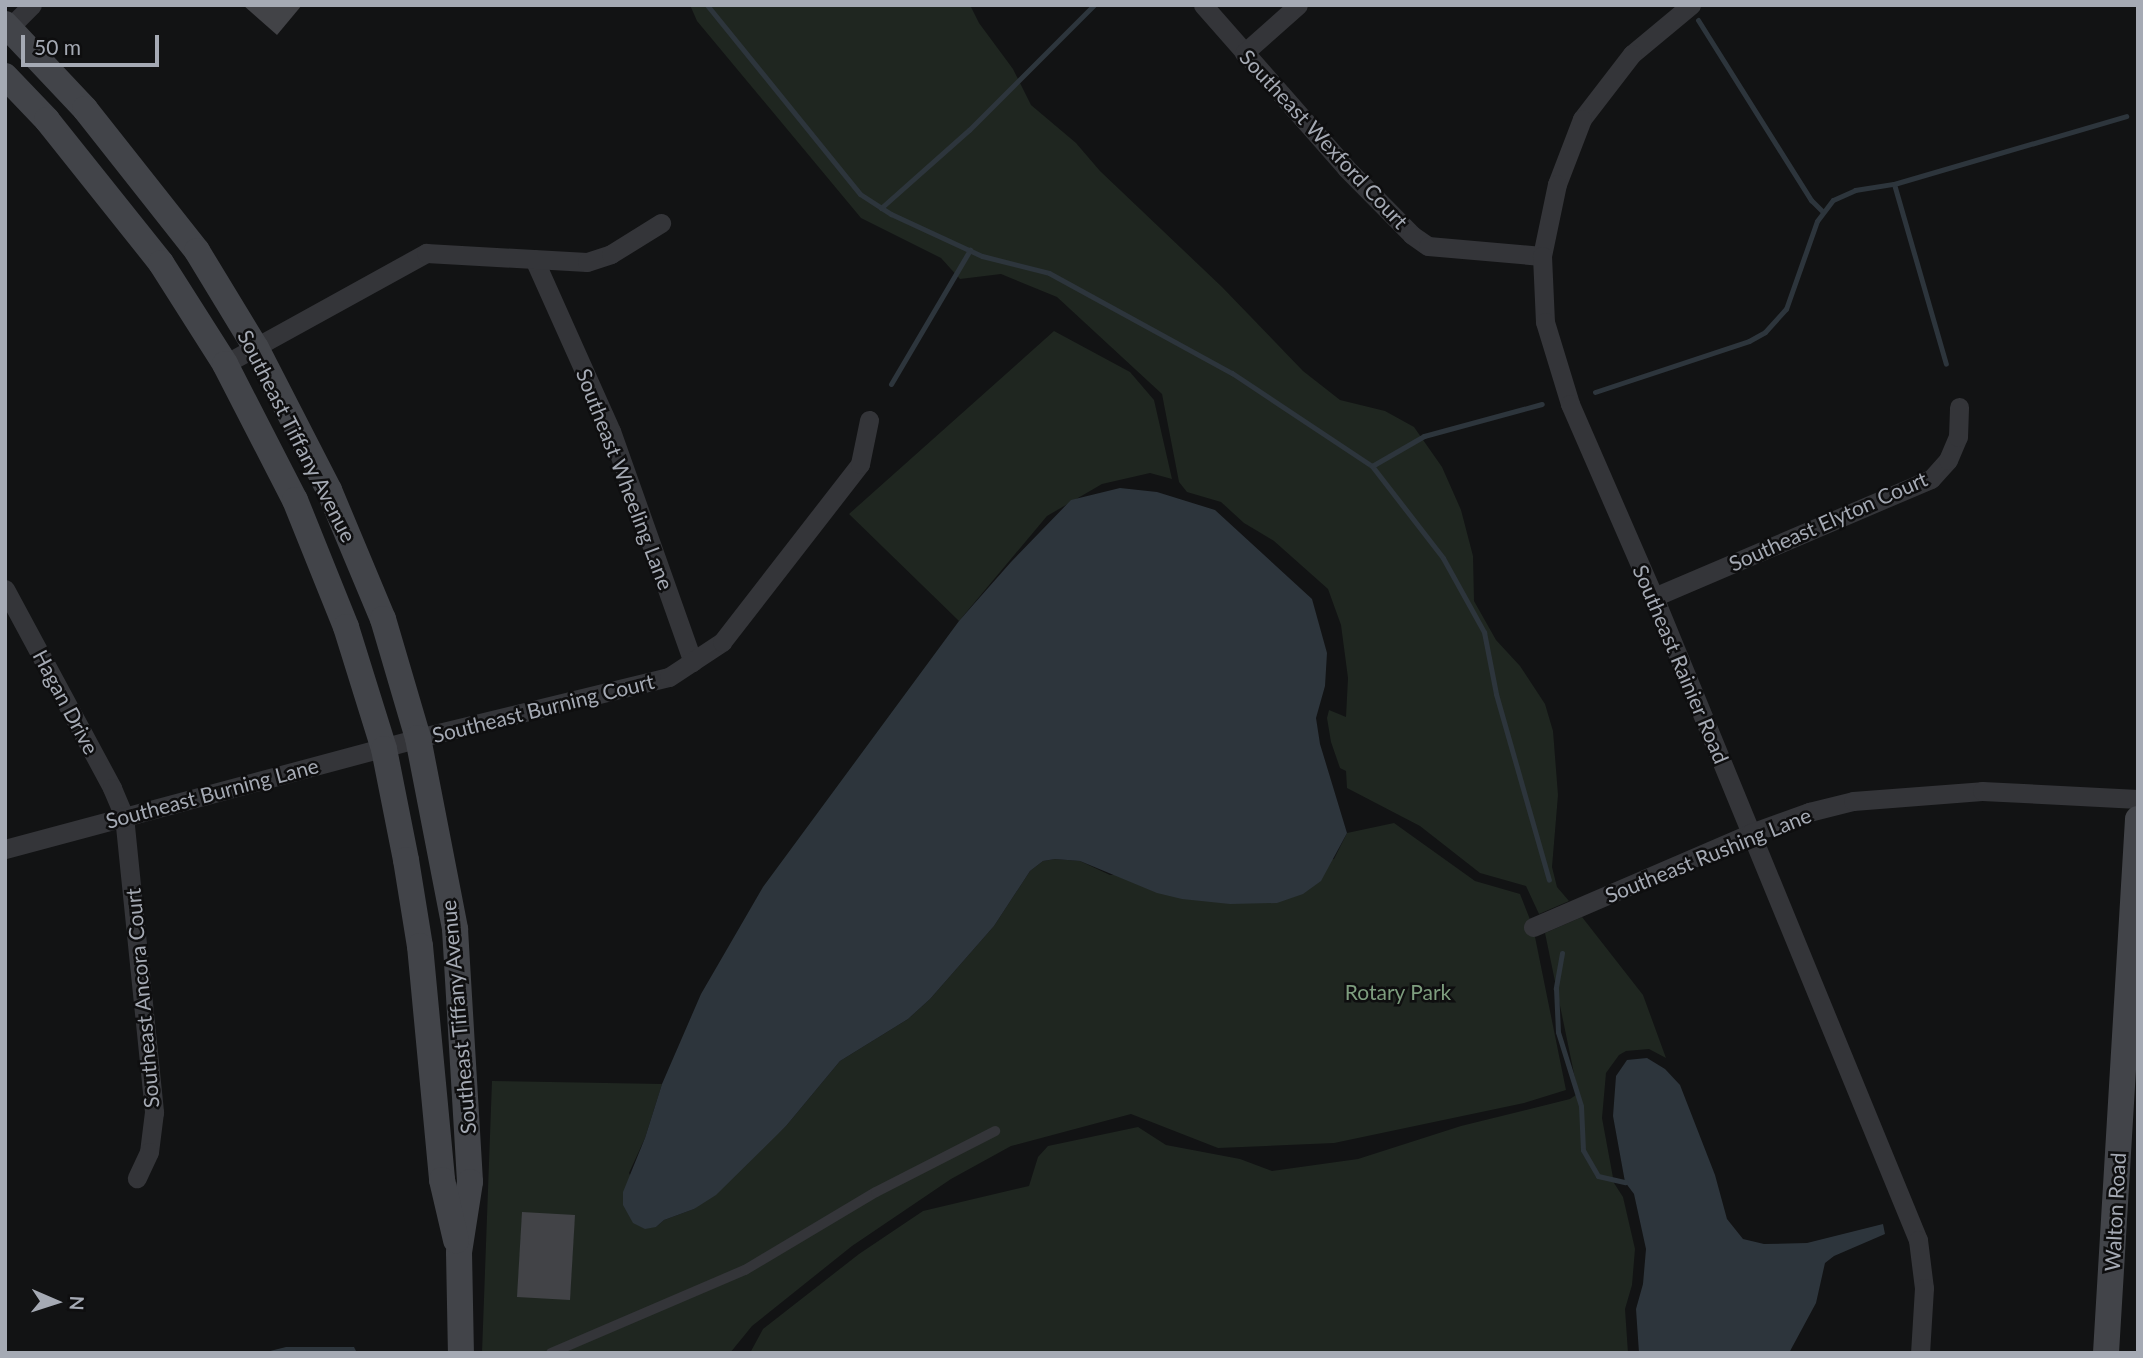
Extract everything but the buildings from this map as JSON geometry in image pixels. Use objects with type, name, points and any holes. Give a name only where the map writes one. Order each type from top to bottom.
[{"type":"street","points":[[7,28],[32,5]]},
{"type":"street","name":"Southeast Wexford Court","points":[[1203,5],[1346,169],[1412,235],[1428,246],[1542,256]]},
{"type":"street","points":[[1244,53],[1297,5]]},
{"type":"street","name":"Southeast Rainier Road","points":[[1692,5],[1632,54],[1582,119],[1558,184],[1542,256],[1545,322],[1570,404],[1654,597],[1919,1240],[1924,1288],[1920,1353]]},
{"type":"street","name":"Southeast Tiffany Avenue","points":[[7,28],[85,109],[197,251],[256,348],[329,490],[383,619],[418,738],[455,929],[470,1182],[459,1252],[461,1353]]},
{"type":"street","name":"Southeast Tiffany Avenue","points":[[5,76],[47,120],[161,263],[225,364],[295,500],[346,627],[384,749],[420,946],[442,1180],[459,1252]]},
{"type":"street","points":[[225,364],[426,253],[587,262],[611,254],[661,223]]},
{"type":"street","name":"Southeast Wheeling Lane","points":[[534,259],[611,431],[693,662]]},
{"type":"street","name":"Southeast Elyton Court","points":[[1654,597],[1931,479],[1948,460],[1958,437],[1959,407]]},
{"type":"street","name":"Southeast Burning Court","points":[[418,738],[669,677],[722,642],[860,464],[869,420]]},
{"type":"street","name":"Hagan Drive","points":[[5,589],[112,788],[124,816]]},
{"type":"street","name":"Southeast Burning Lane","points":[[5,849],[418,738]]},
{"type":"street","name":"Southeast Rushing Lane","points":[[1534,927],[1751,833],[1810,812],[1853,801],[1895,796],[2011,791],[2138,799]]},
{"type":"street","name":"Southeast Ancora Court","points":[[124,816],[154,1112],[149,1152],[137,1178]]},
{"type":"street","name":"Walton Road","points":[[2106,1353],[2138,820]]},
{"type":"lane","points":[[551,1353],[745,1270],[876,1192],[995,1131]]},
{"type":"green space","points":[[690,5],[970,5],[979,23],[1013,69],[1031,105],[1076,143],[1100,171],[1222,287],[1303,371],[1340,400],[1385,411],[1414,427],[1442,467],[1461,510],[1473,556],[1474,601],[1496,640],[1520,666],[1545,704],[1553,731],[1558,795],[1552,867],[1557,887],[1569,901],[1539,914],[1526,886],[1480,873],[1420,826],[1347,788],[1346,771],[1340,768],[1331,742],[1327,718],[1329,710],[1346,717],[1348,678],[1341,625],[1328,589],[1274,541],[1244,523],[1221,502],[1187,492],[1179,482],[1162,394],[1057,297],[1001,274],[960,279],[941,258],[861,218],[697,21]]},
{"type":"green space","points":[[1054,331],[1130,372],[1154,400],[1172,479],[1150,473],[1102,484],[1047,516],[959,621],[849,514]]},
{"type":"green space","name":"Rotary Park","points":[[1394,823],[1475,881],[1520,894],[1533,927],[1566,1090],[1524,1103],[1334,1143],[1218,1148],[1131,1114],[1011,1146],[951,1179],[852,1246],[752,1326],[730,1353],[482,1353],[492,1081],[662,1084],[645,1138],[629,1173],[656,1227],[664,1220],[694,1209],[786,1126],[840,1061],[908,1019],[930,999],[994,926],[1030,871],[1043,861],[1080,861],[1110,875],[1334,859],[1347,833]]},
{"type":"green space","points":[[1582,917],[1643,995],[1666,1058],[1649,1049],[1626,1051],[1619,1055],[1606,1073],[1602,1118],[1614,1183],[1623,1197],[1635,1249],[1632,1285],[1625,1309],[1628,1353],[750,1353],[763,1329],[859,1254],[923,1211],[1029,1186],[1038,1157],[1048,1146],[1138,1127],[1166,1145],[1240,1159],[1272,1171],[1358,1159],[1461,1126],[1570,1099],[1576,1095],[1577,1088],[1545,933]]},
{"type":"shaded area","points":[[1120,488],[1157,492],[1215,510],[1312,599],[1327,653],[1325,686],[1316,718],[1320,744],[1347,833],[1321,881],[1303,894],[1277,903],[1230,904],[1182,899],[1157,893],[1080,861],[1043,861],[1030,871],[994,926],[930,999],[908,1019],[840,1061],[786,1126],[716,1195],[694,1209],[664,1220],[656,1227],[645,1229],[633,1223],[623,1205],[623,1192],[645,1138],[662,1084],[701,994],[763,887],[959,621],[1011,562],[1071,500]]},
{"type":"shaded area","points":[[1647,1058],[1665,1069],[1680,1085],[1715,1175],[1727,1219],[1743,1239],[1764,1244],[1807,1243],[1883,1224],[1885,1234],[1834,1256],[1825,1263],[1816,1303],[1789,1353],[1639,1353],[1636,1309],[1643,1284],[1646,1249],[1634,1194],[1625,1182],[1613,1116],[1616,1076],[1627,1060]]},
{"type":"shaded area","points":[[286,1347],[354,1347],[357,1353],[262,1353]]},
{"type":"waterway","points":[[707,5],[860,194],[891,214],[982,256],[1049,273],[1232,373],[1372,466],[1443,558],[1484,632],[1496,694],[1549,880]]},
{"type":"waterway","points":[[881,208],[969,130],[1094,5]]},
{"type":"waterway","points":[[1698,20],[1811,200],[1822,211]]},
{"type":"waterway","points":[[1595,392],[1749,341],[1765,332],[1786,309],[1817,221],[1833,200],[1855,190],[1894,184],[2126,116]]},
{"type":"waterway","points":[[1894,184],[1946,364]]},
{"type":"waterway","points":[[891,384],[970,250]]},
{"type":"waterway","points":[[1372,466],[1424,436],[1542,404]]},
{"type":"waterway","points":[[1562,953],[1556,988],[1558,1032],[1581,1106],[1583,1150],[1598,1176],[1625,1182]]}]
